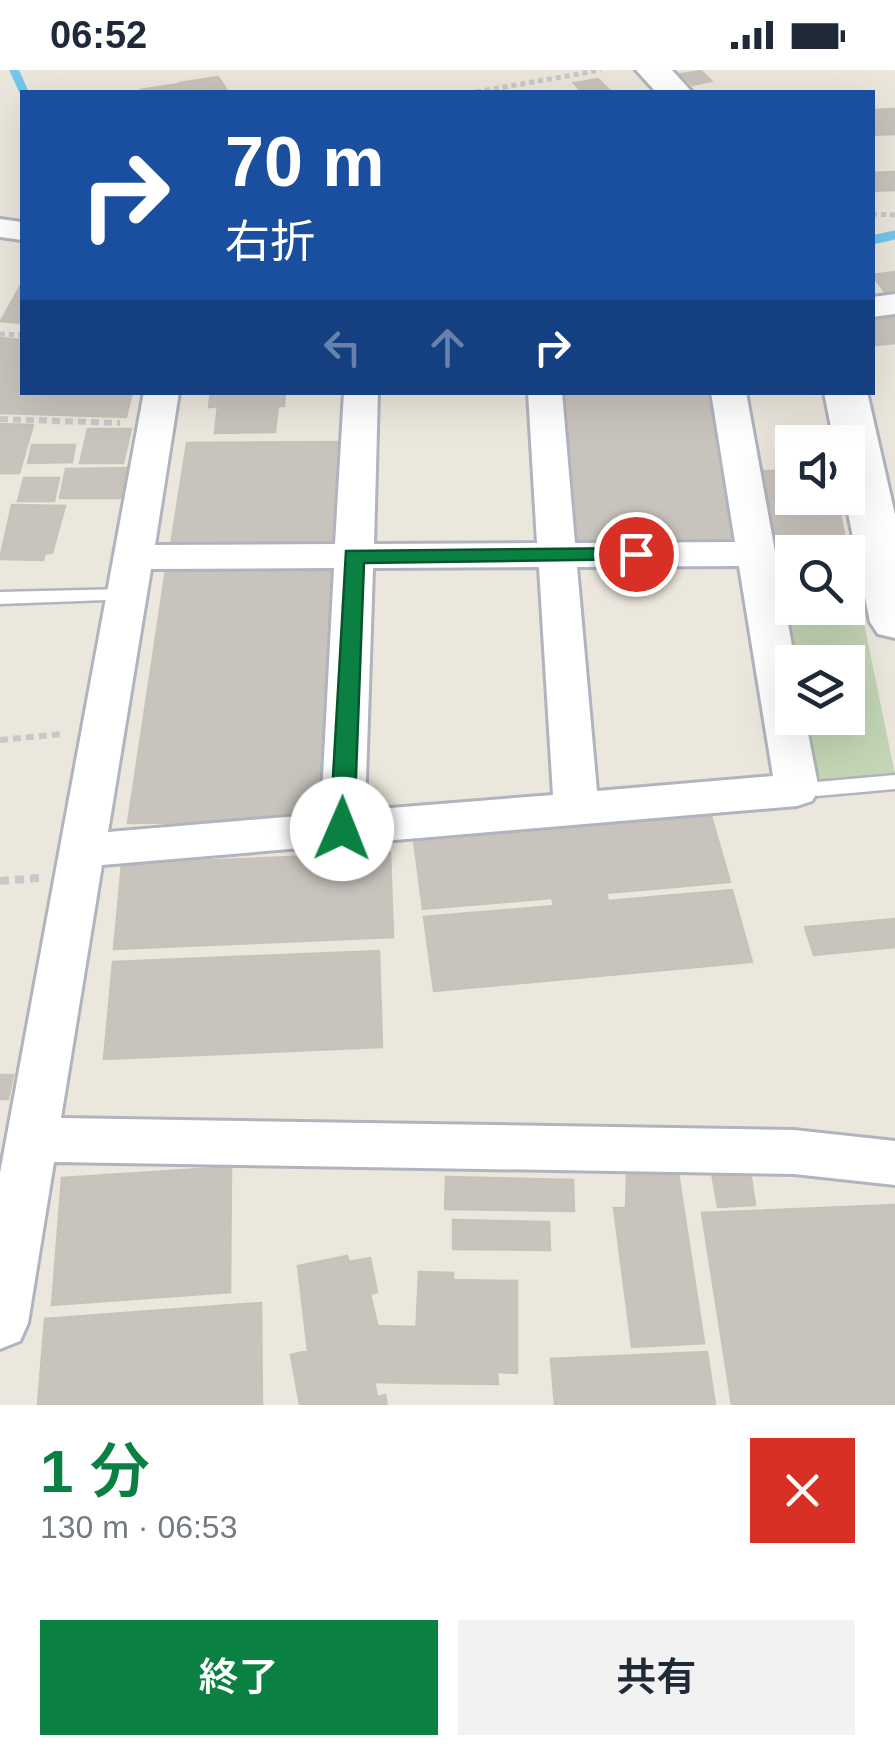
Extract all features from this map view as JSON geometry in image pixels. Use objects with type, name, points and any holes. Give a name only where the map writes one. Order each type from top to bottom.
[{"type":"street","points":[[653,70],[673,90]]},
{"type":"street","points":[[342,829],[361,395]]},
{"type":"street","points":[[546,395],[576,809]]},
{"type":"street","points":[[106,849],[797,790],[729,395]]},
{"type":"street","points":[[846,395],[895,622]]},
{"type":"street","points":[[0,1323],[159,408]]},
{"type":"street","points":[[154,556],[756,554]]},
{"type":"street","points":[[32,1140],[794,1152],[895,1163]]},
{"type":"lane","points":[[0,598],[126,595]]},
{"type":"lane","points":[[816,789],[895,782]]},
{"type":"path","points":[[487,90],[601,70]]},
{"type":"path","points":[[0,419],[159,408]]},
{"type":"path","points":[[0,740],[103,732]]},
{"type":"green space","points":[[766,559],[775,559],[775,595]]},
{"type":"green space","points":[[783,625],[864,625],[895,774],[895,791],[810,798],[797,735],[865,735],[865,645],[788,645]]},
{"type":"building","points":[[701,71],[711,81],[692,85],[681,74]]},
{"type":"building","points":[[218,77],[227,90],[184,90],[180,83]]},
{"type":"building","points":[[598,79],[609,90],[580,90],[574,83]]},
{"type":"building","points":[[178,84],[182,90],[140,90]]},
{"type":"building","points":[[895,109],[895,134],[875,135],[875,110]]},
{"type":"building","points":[[895,172],[895,190],[875,191],[875,173]]},
{"type":"building","points":[[895,272],[895,296],[889,297],[875,275]]},
{"type":"building","points":[[20,287],[20,323],[1,321]]},
{"type":"building","points":[[895,318],[895,343],[876,345],[875,319]]},
{"type":"building","points":[[0,338],[20,340],[20,395],[131,395],[126,417],[0,413]]},
{"type":"building","points":[[211,395],[285,395],[284,406],[278,406],[275,432],[215,433],[218,406],[209,407]]},
{"type":"building","points":[[562,395],[714,395],[740,543],[574,544]]},
{"type":"building","points":[[0,424],[33,425],[19,473],[0,473]]},
{"type":"building","points":[[88,429],[131,429],[123,463],[80,463]]},
{"type":"building","points":[[344,442],[338,544],[171,545],[187,443]]},
{"type":"building","points":[[32,445],[75,445],[72,462],[28,463]]},
{"type":"building","points":[[127,468],[122,498],[60,498],[66,469]]},
{"type":"building","points":[[762,471],[775,471],[775,515],[840,515],[844,535],[775,535],[773,540]]},
{"type":"building","points":[[24,478],[59,478],[54,501],[18,501]]},
{"type":"building","points":[[12,505],[65,506],[52,553],[45,553],[43,560],[0,559]]},
{"type":"building","points":[[333,569],[318,821],[128,823],[166,570]]},
{"type":"building","points":[[711,816],[730,882],[606,893],[608,901],[732,890],[752,962],[434,991],[424,917],[554,906],[552,898],[423,909],[414,841]]},
{"type":"building","points":[[390,853],[393,937],[114,949],[122,864]]},
{"type":"building","points":[[895,919],[895,947],[814,955],[805,927]]},
{"type":"building","points":[[379,951],[382,1047],[104,1059],[113,962]]},
{"type":"building","points":[[0,1075],[13,1075],[8,1099],[0,1099]]},
{"type":"building","points":[[231,1167],[230,1292],[52,1305],[62,1178]]},
{"type":"building","points":[[750,1171],[755,1205],[718,1207],[712,1173]]},
{"type":"building","points":[[678,1173],[704,1343],[632,1347],[614,1208],[626,1208],[627,1175]]},
{"type":"building","points":[[446,1177],[573,1180],[574,1211],[445,1209]]},
{"type":"building","points":[[895,1205],[895,1405],[732,1405],[702,1213]]},
{"type":"building","points":[[453,1220],[549,1222],[550,1250],[453,1249]]},
{"type":"building","points":[[347,1256],[349,1262],[370,1258],[377,1292],[370,1294],[380,1337],[374,1339],[380,1364],[371,1366],[377,1397],[385,1395],[387,1405],[300,1405],[291,1355],[308,1351],[298,1266]]},
{"type":"building","points":[[419,1272],[453,1273],[453,1280],[517,1281],[517,1373],[497,1372],[498,1384],[414,1383]]},
{"type":"building","points":[[261,1303],[262,1405],[38,1405],[45,1319]]},
{"type":"building","points":[[377,1326],[416,1327],[414,1383],[374,1382],[371,1366],[380,1364],[374,1339],[380,1337]]},
{"type":"building","points":[[707,1352],[715,1405],[555,1405],[551,1359]]},
{"type":"waterway","points":[[14,70],[23,90]]},
{"type":"waterway","points":[[875,239],[895,235]]},
{"type":"route","points":[[342,829],[354,556],[636,554]]}]
